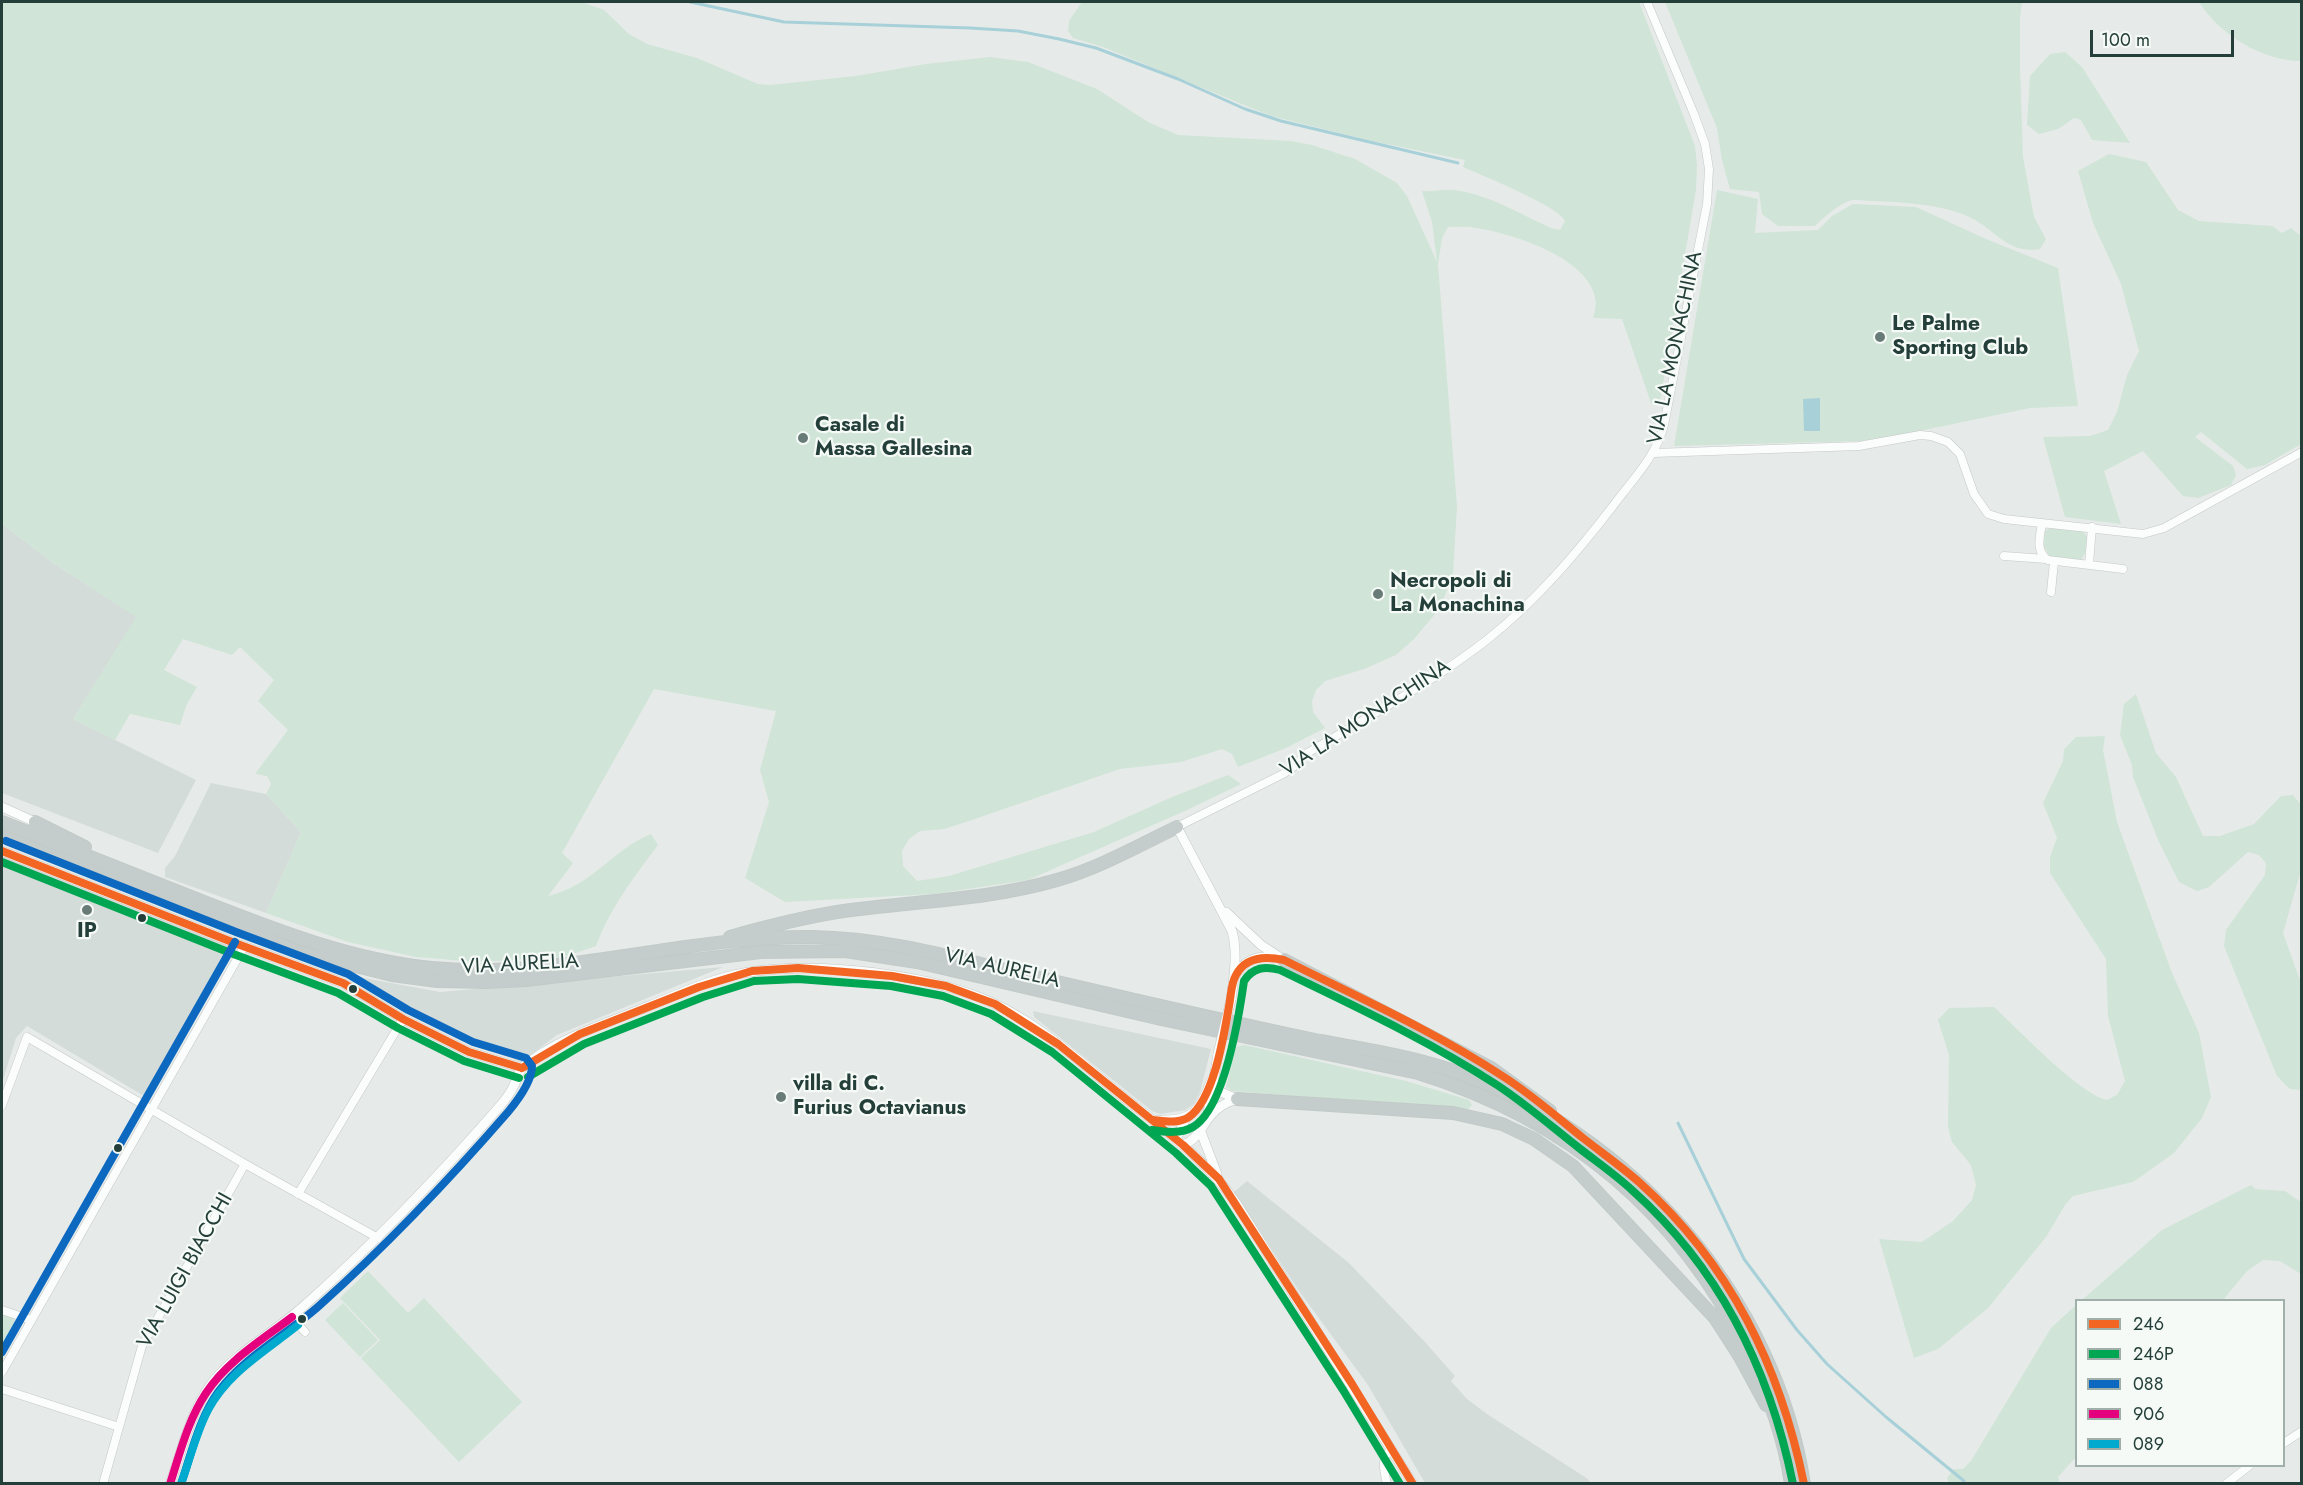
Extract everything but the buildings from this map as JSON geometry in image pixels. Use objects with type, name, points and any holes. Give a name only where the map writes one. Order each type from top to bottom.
[{"type":"highway","name":"VIA AURELIA","points":[[2,822],[307,942],[391,962],[431,968],[486,970],[568,963],[771,938],[814,937],[862,940],[921,950],[1265,1029],[1418,1060],[1451,1070],[1521,1101],[1586,1140],[1656,1198],[1686,1231],[1726,1284],[1759,1344],[1778,1388],[1798,1447],[1804,1484]]},
{"type":"highway","points":[[35,822],[101,855],[122,869]]},
{"type":"highway","points":[[692,947],[820,915],[987,896],[1038,885],[1072,876],[1177,826]]},
{"type":"highway","name":"VIA AURELIA","points":[[2,836],[299,952],[392,975],[437,981],[526,980],[761,952],[845,951],[917,962],[1161,1019],[1418,1073],[1452,1083],[1554,1134],[1602,1167],[1639,1199],[1688,1253],[1716,1293],[1741,1336],[1763,1382],[1778,1425],[1791,1484]]},
{"type":"highway","points":[[1284,960],[1491,1068],[1537,1100],[1586,1140]]},
{"type":"highway","points":[[1236,1099],[1453,1113],[1502,1124],[1544,1145],[1577,1170],[1715,1318],[1778,1425]]},
{"type":"street","name":"VIA LA MONACHINA","points":[[1177,826],[1283,774],[1306,754],[1452,665],[1489,638],[1522,609],[1560,570],[1654,453],[1664,425],[1707,204],[1709,169],[1705,144],[1694,114],[1647,2]]},
{"type":"street","points":[[1654,453],[1859,446],[1920,435],[1931,436],[1948,442],[1960,454],[1974,494],[1986,513],[2004,519],[2133,533],[2154,532],[2301,452]]},
{"type":"street","points":[[2042,523],[2039,547],[2050,560],[2051,592]]},
{"type":"street","points":[[2088,564],[2092,527]]},
{"type":"street","points":[[2004,556],[2123,569]]},
{"type":"street","points":[[2,807],[35,822]]},
{"type":"street","points":[[1177,826],[1234,937],[1234,977],[1231,999],[1212,1079],[1206,1121],[1195,1139],[1179,1142]]},
{"type":"street","points":[[2,851],[244,947],[343,983],[403,1019],[469,1052],[522,1068]]},
{"type":"street","points":[[1220,906],[1261,945],[1284,960]]},
{"type":"street","points":[[2,1372],[244,947]]},
{"type":"street","points":[[1234,977],[1245,964],[1257,957],[1284,960]]},
{"type":"street","points":[[170,1484],[193,1418],[212,1383],[236,1360],[292,1317],[417,1199],[500,1106],[512,1089],[522,1068],[571,1038],[693,989],[741,973],[791,968],[864,972],[918,980],[955,989],[990,1002],[1053,1040],[1153,1120],[1219,1179],[1413,1484]]},
{"type":"street","points":[[298,1194],[403,1019]]},
{"type":"street","points":[[2,1105],[27,1037],[245,1164],[378,1238]]},
{"type":"street","points":[[1212,1079],[1221,1092],[1236,1099]]},
{"type":"street","points":[[1153,1120],[1172,1121],[1186,1118],[1200,1106],[1212,1079]]},
{"type":"street","points":[[1206,1121],[1218,1108],[1236,1099]]},
{"type":"street","points":[[1179,1142],[1186,1118]]},
{"type":"street","points":[[1201,1132],[1219,1179]]},
{"type":"street","name":"VIA LUIGI BIACCHI","points":[[103,1484],[142,1346],[245,1164]]},
{"type":"street","points":[[2,1310],[31,1320]]},
{"type":"street","points":[[292,1317],[305,1332]]},
{"type":"street","points":[[2,1389],[119,1427]]},
{"type":"street","points":[[2285,1442],[2301,1431]]},
{"type":"street","points":[[1386,1484],[1384,1460],[1392,1449]]},
{"type":"street","points":[[2226,1484],[2248,1467]]},
{"type":"shaded area","points":[[2,524],[53,563],[137,617],[73,719],[196,780],[158,853],[2,793]]},
{"type":"shaded area","points":[[211,783],[266,794],[301,832],[266,913],[165,877],[165,868],[175,856]]},
{"type":"shaded area","points":[[2,851],[232,942],[235,950],[149,1099],[27,1026],[16,1038],[2,1083]]},
{"type":"shaded area","points":[[723,967],[557,1035],[521,1062],[456,1036],[412,1015],[342,974],[440,992]]},
{"type":"shaded area","points":[[1033,1011],[1211,1049],[1200,1092],[1194,1104],[1185,1110],[1160,1114],[1152,1111],[1034,1017]]},
{"type":"shaded area","points":[[1247,1181],[1349,1263],[1455,1376],[1451,1381],[1467,1399],[1588,1479],[1590,1483],[1425,1483],[1368,1385],[1299,1291],[1234,1192]]},
{"type":"green space","points":[[2,2],[581,2],[604,10],[629,34],[647,44],[697,58],[758,84],[770,85],[856,76],[926,64],[990,57],[1028,62],[1097,89],[1148,122],[1178,135],[1291,141],[1312,145],[1355,159],[1397,183],[1407,196],[1437,262],[1432,222],[1422,191],[1467,192],[1504,205],[1551,228],[1560,230],[1565,221],[1560,215],[1535,199],[1463,167],[1465,160],[1372,141],[1271,116],[1103,47],[1073,38],[1068,31],[1069,21],[1082,2],[1639,2],[1695,146],[1697,165],[1696,190],[1660,401],[1651,403],[1622,319],[1594,318],[1593,320],[1596,302],[1591,286],[1566,261],[1548,250],[1509,235],[1469,227],[1448,227],[1442,238],[1438,264],[1457,506],[1453,574],[1440,608],[1414,639],[1396,655],[1364,669],[1325,681],[1316,690],[1312,701],[1313,712],[1325,728],[1286,748],[1238,767],[1232,754],[1222,749],[1181,762],[1120,769],[944,829],[920,831],[909,839],[902,851],[903,866],[917,881],[949,876],[1094,832],[1228,775],[1241,784],[1028,880],[934,894],[785,902],[745,878],[769,802],[760,770],[776,711],[654,689],[562,853],[573,863],[548,896],[577,884],[625,849],[651,834],[658,845],[615,906],[596,946],[564,957],[478,962],[416,957],[348,942],[266,913],[301,832],[266,794],[271,784],[267,776],[255,774],[288,730],[258,701],[274,680],[240,647],[232,655],[183,639],[164,670],[197,687],[186,706],[180,725],[130,714],[115,740],[73,719],[136,617],[53,563],[2,524]]},
{"type":"green space","points":[[1665,2],[2022,2],[2020,67],[2023,157],[2034,217],[2046,239],[2040,249],[2019,248],[1977,221],[1956,212],[1907,203],[1853,200],[1838,207],[1815,226],[1778,226],[1762,214],[1759,192],[1730,189],[1717,128]]},
{"type":"green space","points":[[2199,2],[2301,2],[2301,61],[2272,56],[2244,44],[2218,25]]},
{"type":"green space","points":[[2065,52],[2082,67],[2130,143],[2092,140],[2081,120],[2074,118],[2058,129],[2039,134],[2027,125],[2030,76],[2050,54]]},
{"type":"green space","points":[[2109,154],[2146,162],[2178,210],[2199,221],[2272,226],[2282,233],[2291,228],[2302,237],[2301,444],[2265,465],[2247,469],[2201,432],[2195,437],[2233,466],[2236,475],[2231,485],[2198,498],[2183,496],[2143,451],[2104,471],[2121,524],[2065,517],[2043,437],[2090,436],[2108,430],[2117,412],[2127,375],[2139,351],[2121,284],[2093,223],[2078,171]]},
{"type":"green space","name":"Le Palme Sporting Club","points":[[1717,190],[1758,199],[1755,233],[1818,230],[1832,216],[1853,204],[1916,207],[2058,268],[2078,406],[2030,408],[1861,441],[1674,446]]},
{"type":"green space","points":[[2051,528],[2081,530],[2087,536],[2086,550],[2082,559],[2079,561],[2049,556],[2044,546],[2045,531]]},
{"type":"green space","points":[[2136,694],[2156,753],[2176,777],[2203,836],[2220,836],[2254,824],[2281,796],[2293,795],[2301,805],[2301,870],[2283,933],[2301,983],[2301,1090],[2290,1089],[2277,1076],[2224,946],[2226,930],[2265,875],[2266,863],[2259,855],[2248,852],[2209,887],[2197,891],[2179,882],[2159,842],[2133,777],[2132,765],[2120,735],[2124,704]]},
{"type":"green space","points":[[2105,736],[2103,750],[2117,822],[2172,973],[2199,1033],[2211,1097],[2202,1118],[2174,1153],[2133,1182],[2073,1196],[2046,1237],[1988,1308],[1938,1349],[1914,1358],[1879,1239],[1922,1242],[1953,1221],[1972,1200],[1976,1185],[1971,1165],[1952,1142],[1948,1127],[1949,1055],[1938,1020],[1949,1008],[1994,1007],[2065,1074],[2095,1095],[2107,1100],[2117,1095],[2125,1081],[2108,1016],[2106,959],[2050,873],[2050,857],[2057,838],[2043,803],[2063,761],[2064,749],[2076,737]]},
{"type":"green space","points":[[1244,1045],[1406,1081],[1469,1100],[1472,1105],[1467,1110],[1232,1091],[1226,1087],[1236,1047]]},
{"type":"green space","points":[[2251,1185],[2255,1189],[2285,1191],[2301,1202],[2301,1274],[2280,1261],[2263,1260],[2247,1271],[2224,1299],[2083,1299],[2162,1230]]},
{"type":"green space","points":[[368,1271],[408,1313],[424,1298],[522,1402],[459,1462],[361,1358],[380,1340],[340,1298]]},
{"type":"green space","points":[[343,1303],[378,1340],[360,1357],[325,1320]]},
{"type":"green space","points":[[2075,1306],[2075,1458],[2058,1477],[2060,1483],[1949,1483],[1947,1478],[1954,1469],[1963,1469],[1971,1461],[2051,1328]]},
{"type":"green space","points":[[2,1314],[12,1317],[18,1326],[2,1359]]},
{"type":"water","points":[[1820,398],[1820,431],[1804,431],[1803,399]]},
{"type":"waterway","points":[[690,2],[784,22],[970,28],[1018,31],[1059,39],[1096,48],[1178,79],[1245,109],[1281,121],[1458,163]]},
{"type":"waterway","points":[[1678,1123],[1744,1259],[1797,1330],[1827,1364],[1886,1417],[1964,1481]]},
{"type":"transit line","name":"088","points":[[6,841],[348,974],[408,1010],[473,1042],[526,1058],[532,1066],[527,1084],[512,1107],[417,1212],[308,1316],[254,1356],[229,1378],[206,1412],[181,1484]]},
{"type":"transit line","name":"246","points":[[2,851],[232,942],[343,983],[403,1019],[469,1052],[522,1068]]},
{"type":"transit line","name":"246P","points":[[2,862],[338,993],[398,1028],[464,1061],[519,1078]]},
{"type":"transit line","name":"088","points":[[2,1352],[235,942]]},
{"type":"transit line","name":"246","points":[[1153,1120],[1181,1121],[1198,1108],[1216,1066],[1234,978],[1245,964],[1257,959],[1284,960],[1396,1015],[1477,1060],[1524,1091],[1626,1171],[1672,1214],[1700,1248],[1725,1283],[1747,1320],[1765,1358],[1781,1399],[1804,1484]]},
{"type":"transit line","name":"246","points":[[522,1068],[580,1034],[699,987],[752,971],[798,968],[892,976],[946,986],[995,1004],[1058,1044],[1183,1145],[1219,1179],[1352,1384],[1413,1484]]},
{"type":"transit line","name":"246P","points":[[1152,1130],[1183,1131],[1193,1127],[1204,1117],[1214,1101],[1229,1060],[1244,981],[1255,970],[1269,968],[1280,970],[1444,1053],[1508,1092],[1620,1180],[1664,1221],[1691,1254],[1716,1288],[1755,1362],[1771,1401],[1793,1484]]},
{"type":"transit line","name":"246P","points":[[528,1077],[584,1044],[703,997],[754,981],[798,979],[891,986],[943,996],[991,1014],[1052,1052],[1176,1153],[1211,1186],[1343,1390],[1400,1484]]},
{"type":"transit line","name":"906","points":[[170,1484],[189,1425],[214,1381],[235,1361],[292,1317]]},
{"type":"transit line","name":"089","points":[[181,1484],[200,1428],[216,1397],[248,1363],[298,1325]]},
{"type":"place","name":"Le Palme Sporting Club","points":[[1880,337]]},
{"type":"place","name":"Casale di Massa Gallesina","points":[[803,438]]},
{"type":"place","name":"Necropoli di La Monachina","points":[[1378,594]]},
{"type":"place","name":"IP","points":[[87,910]]},
{"type":"place","name":"villa di C. Furius Octavianus","points":[[781,1097]]}]
